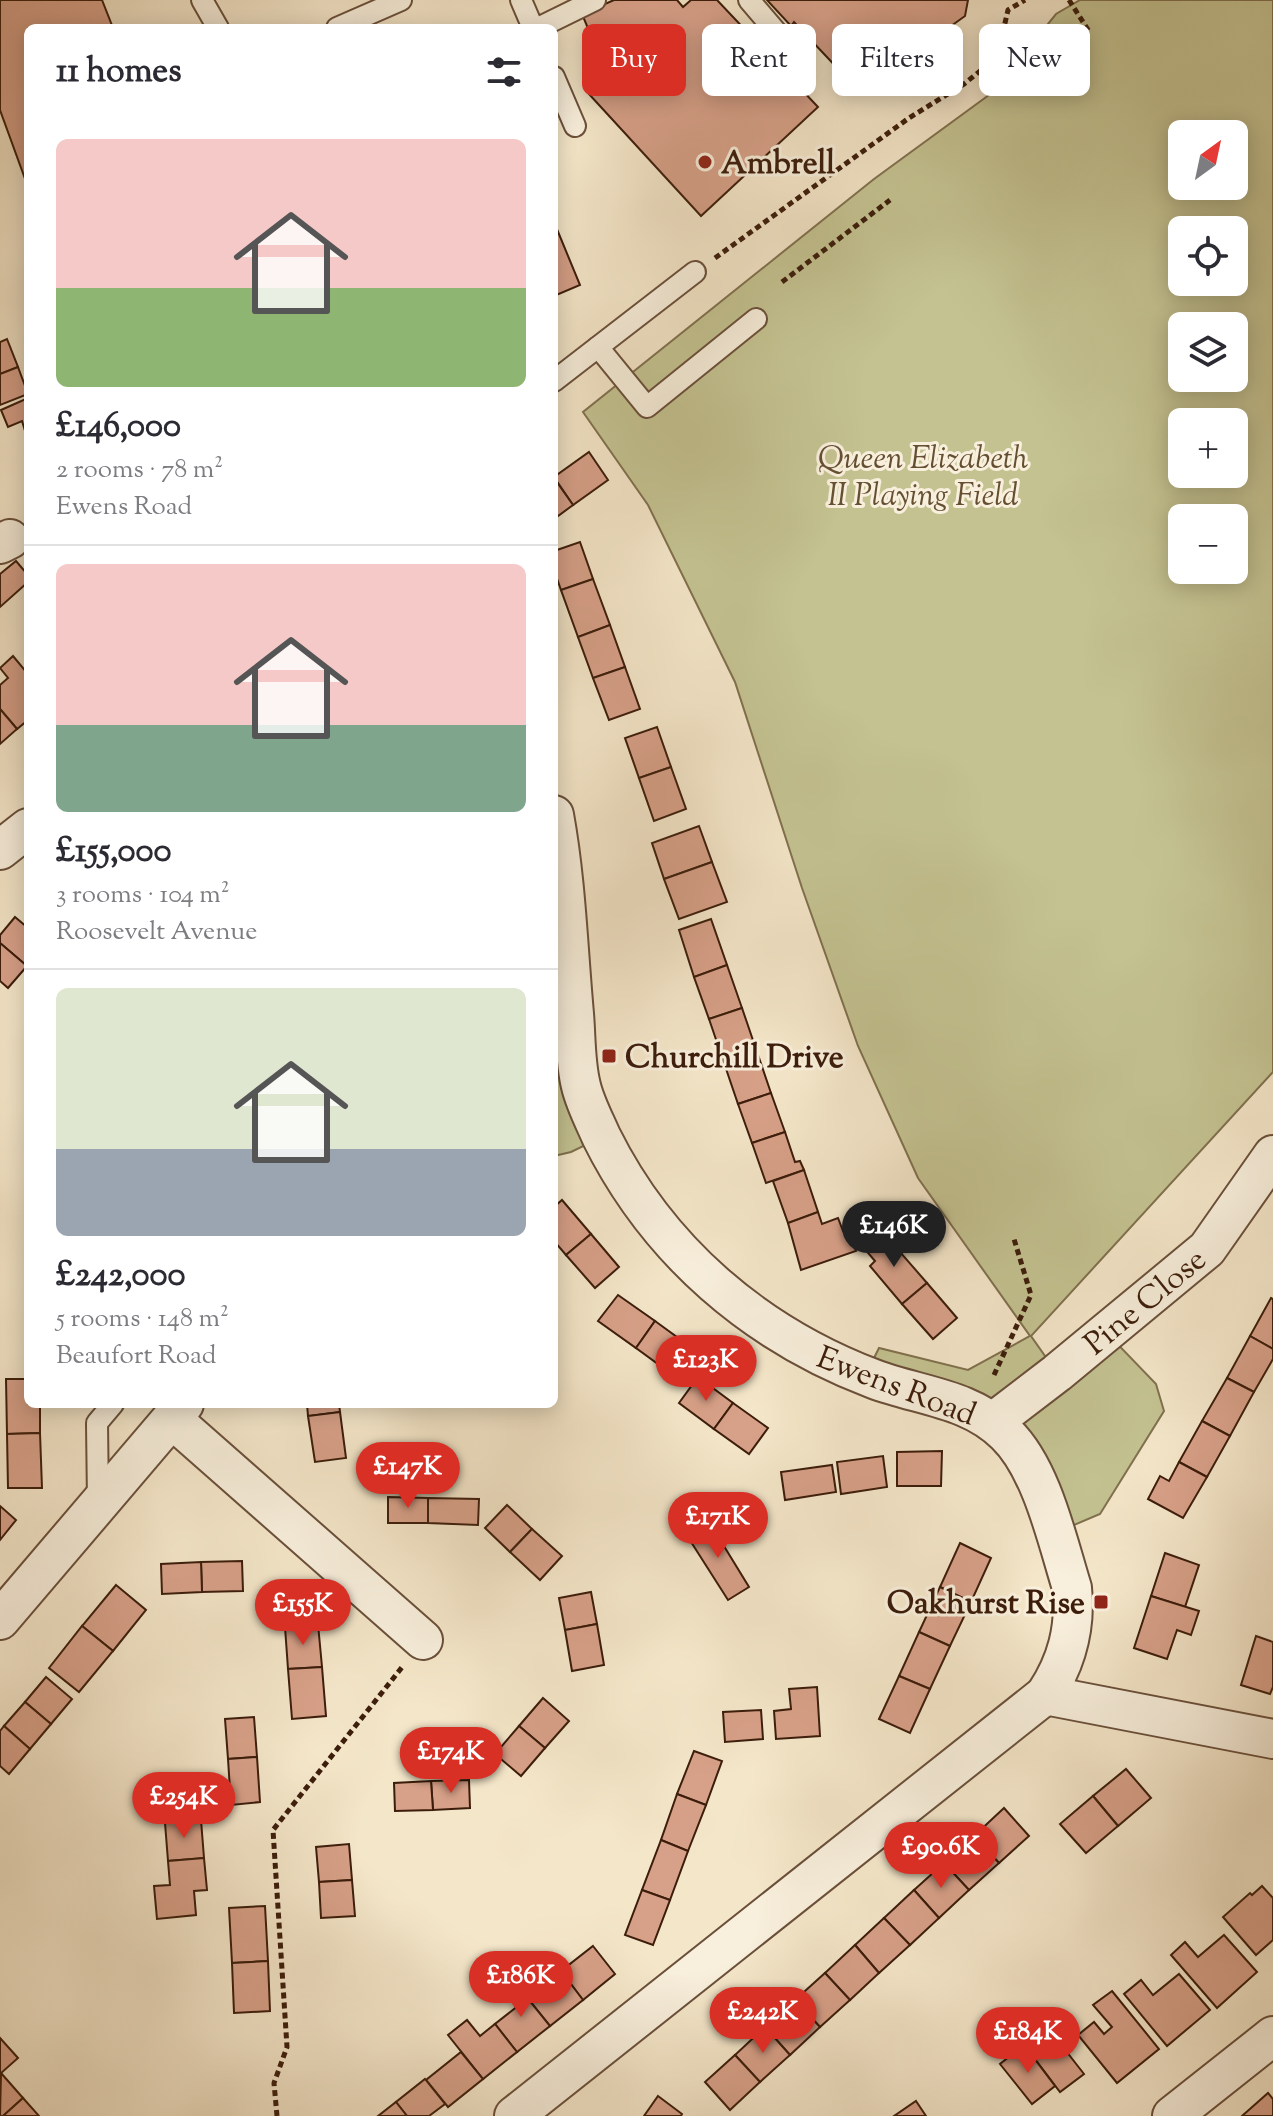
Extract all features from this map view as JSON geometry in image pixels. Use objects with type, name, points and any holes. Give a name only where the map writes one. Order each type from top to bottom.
[{"type":"street","points":[[0,850],[24,831]]},
{"type":"street","points":[[558,844],[565,894],[561,952]]},
{"type":"street","name":"Ewens Road","points":[[561,952],[567,1080],[645,1209],[691,1263],[732,1301],[801,1347],[876,1380],[960,1404],[985,1417],[1020,1449],[1033,1474],[1072,1588],[1074,1607],[1070,1644],[1064,1662],[1045,1695]]},
{"type":"street","name":"Pine Close","points":[[985,1417],[1207,1249],[1273,1155]]},
{"type":"street","points":[[0,1620],[178,1411],[423,1640]]},
{"type":"street","points":[[514,2116],[1045,1695],[1273,1739]]},
{"type":"street","points":[[1172,2116],[1273,2036]]},
{"type":"lane","points":[[202,0],[216,24]]},
{"type":"lane","points":[[346,24],[401,0]]},
{"type":"lane","points":[[521,0],[534,24]]},
{"type":"lane","points":[[544,24],[595,0]]},
{"type":"lane","points":[[749,0],[770,24]]},
{"type":"lane","points":[[558,86],[575,126]]},
{"type":"lane","points":[[558,378],[695,272]]},
{"type":"lane","points":[[598,347],[647,407],[756,319]]},
{"type":"lane","points":[[99,1505],[97,1423],[110,1408]]},
{"type":"path","points":[[695,272],[909,118],[982,70],[999,49],[1008,10],[1025,0]]},
{"type":"path","points":[[1069,0],[1084,24]]},
{"type":"path","points":[[782,282],[890,200]]},
{"type":"path","points":[[985,1417],[1031,1295],[1014,1239]]},
{"type":"path","points":[[277,2116],[274,2083],[287,2047],[273,1830],[423,1640]]},
{"type":"green space","name":"Queen Elizabeth II Playing Field","points":[[1080,0],[1273,0],[1273,1072],[1031,1336],[1057,1373],[1106,1332],[1156,1384],[1164,1411],[1100,1514],[1055,1533],[1020,1449],[865,1376],[879,1348],[968,1370],[1030,1336],[918,1178],[858,1046],[802,888],[735,682],[648,505],[583,412],[874,179],[988,96],[1090,96],[1090,24],[1048,24],[1056,14]]},
{"type":"green space","points":[[558,975],[602,1137],[558,1155]]},
{"type":"building","points":[[0,0],[102,0],[111,24],[24,24],[24,176],[0,110]]},
{"type":"building","name":"Ambrell","points":[[614,0],[677,0],[683,7],[691,0],[717,0],[740,24],[702,24],[702,96],[808,96],[818,107],[701,216],[591,96],[686,96],[686,24],[586,24],[582,14]]},
{"type":"building","points":[[767,0],[968,0],[965,16],[954,24],[832,24],[832,62],[816,45],[816,24],[789,24]]},
{"type":"building","points":[[558,232],[580,285],[558,294]]},
{"type":"building","points":[[7,339],[18,367],[0,374],[0,342]]},
{"type":"building","points":[[18,367],[24,383],[24,396],[0,405],[0,374]]},
{"type":"building","points":[[24,400],[24,428],[22,421],[8,427],[1,410]]},
{"type":"building","points":[[589,452],[608,480],[573,505],[558,483],[558,474]]},
{"type":"building","points":[[558,484],[573,505],[558,516]]},
{"type":"building","points":[[580,542],[593,579],[561,590],[558,550]]},
{"type":"building","points":[[16,561],[24,570],[24,586],[0,607],[0,574]]},
{"type":"building","points":[[593,579],[610,625],[578,637],[561,590]]},
{"type":"building","points":[[610,625],[625,667],[593,678],[578,637]]},
{"type":"building","points":[[13,656],[24,669],[24,723],[17,729],[0,709],[0,685],[8,678],[0,668]]},
{"type":"building","points":[[625,667],[640,709],[609,720],[593,678]]},
{"type":"building","points":[[0,709],[17,729],[0,744]]},
{"type":"building","points":[[657,727],[671,767],[639,778],[625,738]]},
{"type":"building","points":[[671,767],[686,809],[654,821],[639,778]]},
{"type":"building","points":[[699,826],[712,862],[664,879],[652,843]]},
{"type":"building","points":[[712,862],[727,902],[679,919],[664,879]]},
{"type":"building","points":[[15,917],[24,925],[24,963],[0,943],[0,935]]},
{"type":"building","points":[[711,919],[727,965],[694,977],[679,930]]},
{"type":"building","points":[[0,943],[24,963],[24,969],[8,988],[0,981]]},
{"type":"building","points":[[727,965],[742,1008],[709,1019],[694,977]]},
{"type":"building","points":[[742,1008],[756,1049],[723,1060],[709,1019]]},
{"type":"building","points":[[756,1049],[771,1093],[738,1104],[723,1060]]},
{"type":"building","points":[[771,1093],[785,1132],[752,1143],[738,1104]]},
{"type":"building","points":[[785,1132],[795,1162],[800,1161],[804,1170],[766,1183],[752,1143]]},
{"type":"building","points":[[804,1170],[818,1212],[788,1223],[773,1181]]},
{"type":"building","points":[[562,1200],[591,1234],[566,1255],[558,1246],[558,1204]]},
{"type":"building","points":[[818,1212],[822,1224],[838,1218],[843,1231],[848,1229],[856,1251],[801,1270],[788,1223]]},
{"type":"building","points":[[591,1234],[619,1267],[595,1288],[566,1255]]},
{"type":"building","points":[[879,1234],[890,1248],[894,1245],[927,1283],[902,1304],[870,1266],[875,1261],[863,1247]]},
{"type":"building","points":[[927,1283],[957,1318],[933,1339],[902,1304]]},
{"type":"building","points":[[618,1295],[655,1321],[636,1348],[598,1321]]},
{"type":"building","points":[[1273,1299],[1273,1349],[1250,1336]]},
{"type":"building","points":[[655,1321],[692,1348],[673,1375],[636,1348]]},
{"type":"building","points":[[1250,1336],[1273,1349],[1273,1359],[1254,1392],[1227,1378]]},
{"type":"building","points":[[698,1377],[733,1403],[714,1429],[679,1403]]},
{"type":"building","points":[[1227,1378],[1254,1392],[1230,1436],[1202,1421]]},
{"type":"building","points":[[6,1379],[24,1379],[24,1408],[40,1408],[40,1433],[7,1434]]},
{"type":"building","points":[[733,1403],[768,1428],[749,1454],[714,1429]]},
{"type":"building","points":[[307,1408],[340,1408],[340,1412],[308,1416]]},
{"type":"building","points":[[340,1412],[346,1458],[315,1462],[308,1416]]},
{"type":"building","points":[[1202,1421],[1230,1436],[1207,1477],[1179,1462]]},
{"type":"building","points":[[40,1433],[42,1488],[8,1488],[7,1434]]},
{"type":"building","points":[[942,1451],[941,1486],[897,1486],[897,1452]]},
{"type":"building","points":[[883,1456],[887,1487],[841,1494],[837,1462]]},
{"type":"building","points":[[1179,1462],[1207,1477],[1183,1518],[1148,1499],[1160,1476],[1169,1481]]},
{"type":"building","points":[[832,1465],[836,1492],[785,1500],[781,1472]]},
{"type":"building","points":[[388,1497],[428,1498],[428,1523],[388,1523]]},
{"type":"building","points":[[428,1498],[479,1499],[478,1525],[428,1523]]},
{"type":"building","points":[[507,1505],[532,1529],[510,1552],[485,1528]]},
{"type":"building","points":[[0,1506],[16,1520],[0,1540]]},
{"type":"building","points":[[708,1520],[749,1587],[728,1600],[686,1534]]},
{"type":"building","points":[[532,1529],[562,1556],[540,1580],[510,1552]]},
{"type":"building","points":[[960,1543],[991,1558],[971,1602],[940,1587]]},
{"type":"building","points":[[1165,1553],[1199,1565],[1185,1607],[1151,1596]]},
{"type":"building","points":[[242,1561],[243,1591],[202,1592],[201,1562]]},
{"type":"building","points":[[201,1562],[202,1592],[162,1594],[161,1564]]},
{"type":"building","points":[[116,1585],[146,1610],[113,1651],[82,1626]]},
{"type":"building","points":[[940,1587],[971,1602],[950,1646],[919,1632]]},
{"type":"building","points":[[591,1592],[597,1624],[565,1630],[559,1598]]},
{"type":"building","points":[[1151,1596],[1199,1611],[1191,1635],[1177,1630],[1167,1659],[1134,1648]]},
{"type":"building","points":[[318,1624],[322,1667],[288,1669],[285,1627]]},
{"type":"building","points":[[597,1624],[604,1665],[572,1671],[565,1630]]},
{"type":"building","points":[[82,1626],[113,1651],[79,1692],[49,1668]]},
{"type":"building","points":[[919,1632],[950,1646],[930,1689],[899,1676]]},
{"type":"building","points":[[1256,1636],[1273,1642],[1273,1687],[1270,1694],[1241,1685]]},
{"type":"building","points":[[322,1667],[326,1716],[292,1719],[288,1669]]},
{"type":"building","points":[[899,1676],[930,1689],[910,1733],[879,1719]]},
{"type":"building","points":[[46,1677],[72,1699],[51,1724],[25,1702]]},
{"type":"building","points":[[817,1687],[820,1736],[776,1739],[774,1711],[791,1709],[789,1689]]},
{"type":"building","points":[[543,1698],[569,1721],[545,1748],[519,1726]]},
{"type":"building","points":[[25,1702],[51,1724],[30,1749],[4,1726]]},
{"type":"building","points":[[761,1710],[763,1739],[725,1742],[723,1712]]},
{"type":"building","points":[[254,1717],[257,1757],[228,1759],[225,1719]]},
{"type":"building","points":[[4,1726],[30,1749],[9,1774],[0,1766],[0,1731]]},
{"type":"building","points":[[519,1726],[545,1748],[521,1776],[495,1754]]},
{"type":"building","points":[[694,1751],[722,1761],[706,1805],[677,1794]]},
{"type":"building","points":[[257,1757],[260,1802],[231,1805],[228,1759]]},
{"type":"building","points":[[1126,1769],[1151,1798],[1118,1826],[1093,1796]]},
{"type":"building","points":[[469,1780],[470,1808],[433,1810],[431,1781]]},
{"type":"building","points":[[431,1781],[433,1810],[395,1811],[394,1783]]},
{"type":"building","points":[[677,1794],[706,1805],[688,1851],[661,1840]]},
{"type":"building","points":[[1093,1796],[1118,1826],[1086,1853],[1060,1824]]},
{"type":"building","points":[[1004,1808],[1029,1836],[999,1863],[974,1836]]},
{"type":"building","points":[[201,1820],[204,1858],[168,1861],[165,1823]]},
{"type":"building","points":[[974,1836],[999,1863],[969,1890],[944,1863]]},
{"type":"building","points":[[661,1840],[688,1851],[670,1900],[642,1890]]},
{"type":"building","points":[[349,1844],[352,1880],[319,1882],[316,1847]]},
{"type":"building","points":[[204,1858],[207,1890],[194,1891],[196,1915],[157,1919],[154,1886],[170,1885],[168,1861]]},
{"type":"building","points":[[944,1863],[969,1890],[939,1918],[914,1890]]},
{"type":"building","points":[[352,1880],[355,1916],[321,1918],[319,1882]]},
{"type":"building","points":[[1262,1886],[1273,1898],[1273,1940],[1256,1955],[1223,1917]]},
{"type":"building","points":[[642,1890],[670,1900],[653,1945],[625,1935]]},
{"type":"building","points":[[914,1890],[939,1918],[910,1945],[884,1918]]},
{"type":"building","points":[[265,1906],[268,1961],[232,1963],[229,1908]]},
{"type":"building","points":[[884,1918],[910,1945],[879,1973],[855,1945]]},
{"type":"building","points":[[1224,1935],[1257,1972],[1217,2008],[1171,1955],[1185,1942],[1198,1957]]},
{"type":"building","points":[[855,1945],[879,1973],[850,2000],[825,1973]]},
{"type":"building","points":[[593,1946],[615,1974],[583,2000],[561,1971]]},
{"type":"building","points":[[268,1961],[270,2011],[234,2013],[232,1963]]},
{"type":"building","points":[[516,1967],[536,1992],[561,1971],[583,2000],[550,2026],[508,1974]]},
{"type":"building","points":[[825,1973],[850,2000],[820,2027],[795,2000]]},
{"type":"building","points":[[508,1974],[550,2026],[517,2052],[495,2024],[519,2005],[500,1981]]},
{"type":"building","points":[[1179,1974],[1210,2010],[1167,2046],[1124,1994],[1141,1980],[1153,1995]]},
{"type":"building","points":[[1112,1991],[1159,2049],[1117,2083],[1078,2035],[1094,2022],[1104,2034],[1112,2027],[1093,2005]]},
{"type":"building","points":[[795,2000],[820,2027],[790,2055],[765,2027]]},
{"type":"building","points":[[467,2020],[480,2036],[495,2024],[517,2052],[483,2079],[448,2035]]},
{"type":"building","points":[[765,2027],[790,2055],[760,2082],[735,2055]]},
{"type":"building","points":[[1052,2033],[1084,2074],[1060,2092],[1029,2051]]},
{"type":"building","points":[[0,2038],[18,2058],[0,2074]]},
{"type":"building","points":[[1024,2045],[1055,2086],[1032,2104],[1000,2064]]},
{"type":"building","points":[[461,2052],[483,2079],[448,2107],[426,2080]]},
{"type":"building","points":[[735,2055],[760,2082],[730,2110],[705,2082]]},
{"type":"building","points":[[1,2073],[23,2098],[3,2116],[0,2116]]},
{"type":"building","points":[[425,2079],[445,2104],[429,2116],[407,2116],[396,2102]]},
{"type":"building","points":[[1268,2093],[1273,2099],[1273,2116],[1242,2116]]},
{"type":"building","points":[[658,2096],[682,2114],[681,2116],[644,2116]]},
{"type":"building","points":[[23,2098],[39,2116],[3,2116]]},
{"type":"building","points":[[916,2101],[926,2116],[894,2116]]},
{"type":"building","points":[[396,2102],[407,2116],[378,2116]]},
{"type":"place","name":"Ambrell","points":[[705,162]]},
{"type":"place","name":"Churchill Drive","points":[[609,1056]]},
{"type":"place","name":"Oakhurst Rise","points":[[1101,1602]]}]
